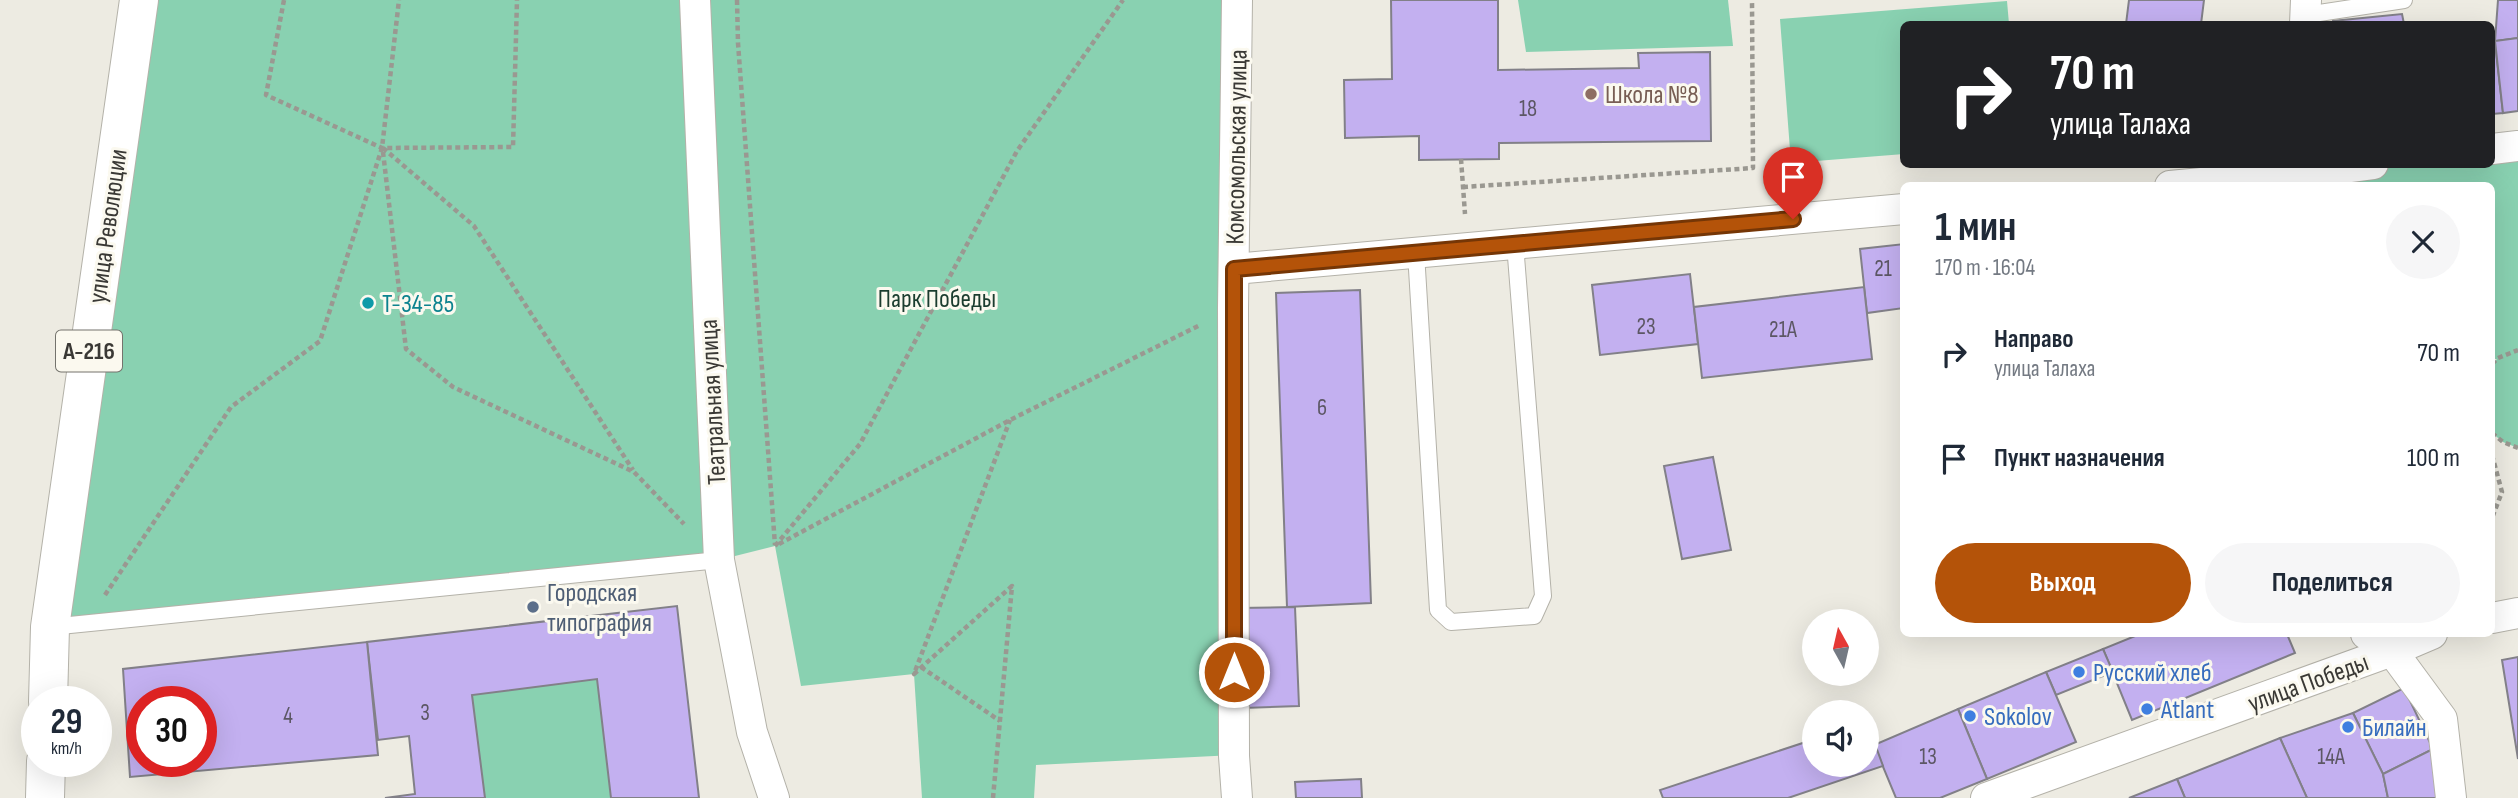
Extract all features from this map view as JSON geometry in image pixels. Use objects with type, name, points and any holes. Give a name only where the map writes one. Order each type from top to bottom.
[{"type":"main road","name":"улица Революции","points":[[52,686],[68,625],[139,0]]},
{"type":"main road","points":[[45,798],[46,777]]},
{"type":"street","name":"Театральная улица","points":[[695,0],[719,560],[752,732],[774,798]]},
{"type":"street","name":"Комсомольская улица","points":[[1237,0],[1233,308],[1234,755],[1237,798]]},
{"type":"street","points":[[2495,149],[2518,146]]},
{"type":"street","points":[[2216,182],[2345,168]]},
{"type":"street","points":[[1234,269],[1900,209]]},
{"type":"street","points":[[2495,617],[2518,613]]},
{"type":"street","points":[[2370,637],[2392,651],[2442,719],[2451,798]]},
{"type":"street","name":"улица Победы","points":[[1986,798],[2425,637]]},
{"type":"lane","points":[[2306,13],[2404,0]]},
{"type":"lane","points":[[1416,253],[1438,610],[1451,622],[1534,615],[1544,596],[1515,244]]},
{"type":"lane","points":[[68,625],[719,560]]},
{"type":"path","points":[[284,0],[266,95],[382,148],[474,226],[634,472],[719,560]]},
{"type":"path","points":[[68,625],[231,407],[320,341],[382,148],[399,0]]},
{"type":"path","points":[[382,148],[513,147],[517,0]]},
{"type":"path","points":[[737,0],[756,305],[775,546]]},
{"type":"path","points":[[775,546],[860,444],[1017,151],[1123,0]]},
{"type":"path","points":[[1463,187],[1754,168],[1752,0]]},
{"type":"path","points":[[382,148],[406,349],[453,387],[634,472]]},
{"type":"path","points":[[1461,159],[1468,248]]},
{"type":"path","points":[[775,546],[1010,420],[1233,308]]},
{"type":"path","points":[[2495,361],[2518,350]]},
{"type":"path","points":[[993,798],[1012,586],[914,674],[1010,420]]},
{"type":"path","points":[[2495,435],[2518,448]]},
{"type":"path","points":[[2495,466],[2502,492],[2495,510]]},
{"type":"path","points":[[921,667],[999,721]]},
{"type":"green space","name":"Парк Победы","points":[[139,0],[1237,0],[1234,755],[1036,765],[1034,798],[922,798],[914,674],[801,686],[775,546],[719,560],[50,627]]},
{"type":"green space","points":[[1518,0],[1728,0],[1733,46],[1526,52]]},
{"type":"green space","points":[[2007,1],[2009,21],[1900,21],[1900,154],[1791,163],[1780,19]]},
{"type":"green space","points":[[2518,146],[2518,448],[2495,435],[2495,182],[2308,182],[2359,168],[2495,168],[2495,149]]},
{"type":"green space","points":[[597,679],[611,798],[485,798],[472,695]]},
{"type":"building","points":[[1391,0],[1498,0],[1498,70],[1639,68],[1638,53],[1710,52],[1711,141],[1499,143],[1499,159],[1419,160],[1419,136],[1345,138],[1344,80],[1392,79]]},
{"type":"building","points":[[2129,0],[2204,0],[2201,21],[2126,21]]},
{"type":"building","points":[[2498,0],[2518,0],[2518,38],[2495,41]]},
{"type":"building","points":[[2402,14],[2403,21],[2333,21]]},
{"type":"building","points":[[2518,38],[2518,111],[2503,113],[2495,41]]},
{"type":"building","points":[[2495,43],[2503,113],[2495,114]]},
{"type":"building","points":[[1900,244],[1900,309],[1867,313],[1860,249]]},
{"type":"building","points":[[1690,274],[1698,344],[1600,355],[1592,285]]},
{"type":"building","points":[[1864,287],[1872,359],[1702,378],[1694,307]]},
{"type":"building","points":[[1360,290],[1371,603],[1287,607],[1276,293]]},
{"type":"building","points":[[1713,457],[1731,550],[1682,559],[1664,466]]},
{"type":"building","points":[[677,606],[699,798],[611,798],[597,679],[472,695],[485,798],[385,798],[415,794],[409,736],[378,740],[367,642]]},
{"type":"building","points":[[1295,607],[1299,706],[1243,708],[1238,608]]},
{"type":"building","points":[[2133,637],[2288,637],[2295,653],[2132,720],[2103,649]]},
{"type":"building","points":[[367,642],[378,755],[217,769],[217,686],[126,686],[126,715],[123,669]]},
{"type":"building","name":"Русский хлеб","points":[[2103,649],[2113,672],[2056,695],[2046,672]]},
{"type":"building","points":[[2518,657],[2518,759],[2502,660]]},
{"type":"building","points":[[2046,672],[2076,742],[1987,779],[1958,709]]},
{"type":"building","points":[[2404,688],[2433,749],[2383,774],[2353,713]]},
{"type":"building","points":[[1958,709],[1987,779],[1940,798],[1896,798],[1879,757],[1879,743]]},
{"type":"building","points":[[2353,713],[2383,774],[2388,798],[2307,798],[2280,738]]},
{"type":"building","points":[[2280,738],[2307,798],[2185,798],[2177,779]]},
{"type":"building","points":[[1802,743],[1802,777],[1850,777],[1788,798],[1663,798],[1660,790]]},
{"type":"building","points":[[2433,749],[2438,798],[2388,798],[2383,774]]},
{"type":"building","points":[[1361,779],[1362,798],[1296,798],[1295,782]]},
{"type":"building","points":[[2177,779],[2185,798],[2129,798]]},
{"type":"place","name":"Школа №8","points":[[1591,94]]},
{"type":"place","name":"Т-34-85","points":[[368,303]]},
{"type":"place","name":"Городская типография","points":[[533,607]]},
{"type":"place","name":"Русский хлеб","points":[[2079,672]]},
{"type":"place","name":"Atlant","points":[[2147,709]]},
{"type":"place","name":"Sokolov","points":[[1970,716]]},
{"type":"place","name":"Билайн","points":[[2348,727]]},
{"type":"route","points":[[1234,672],[1234,269],[1793,219]]}]
